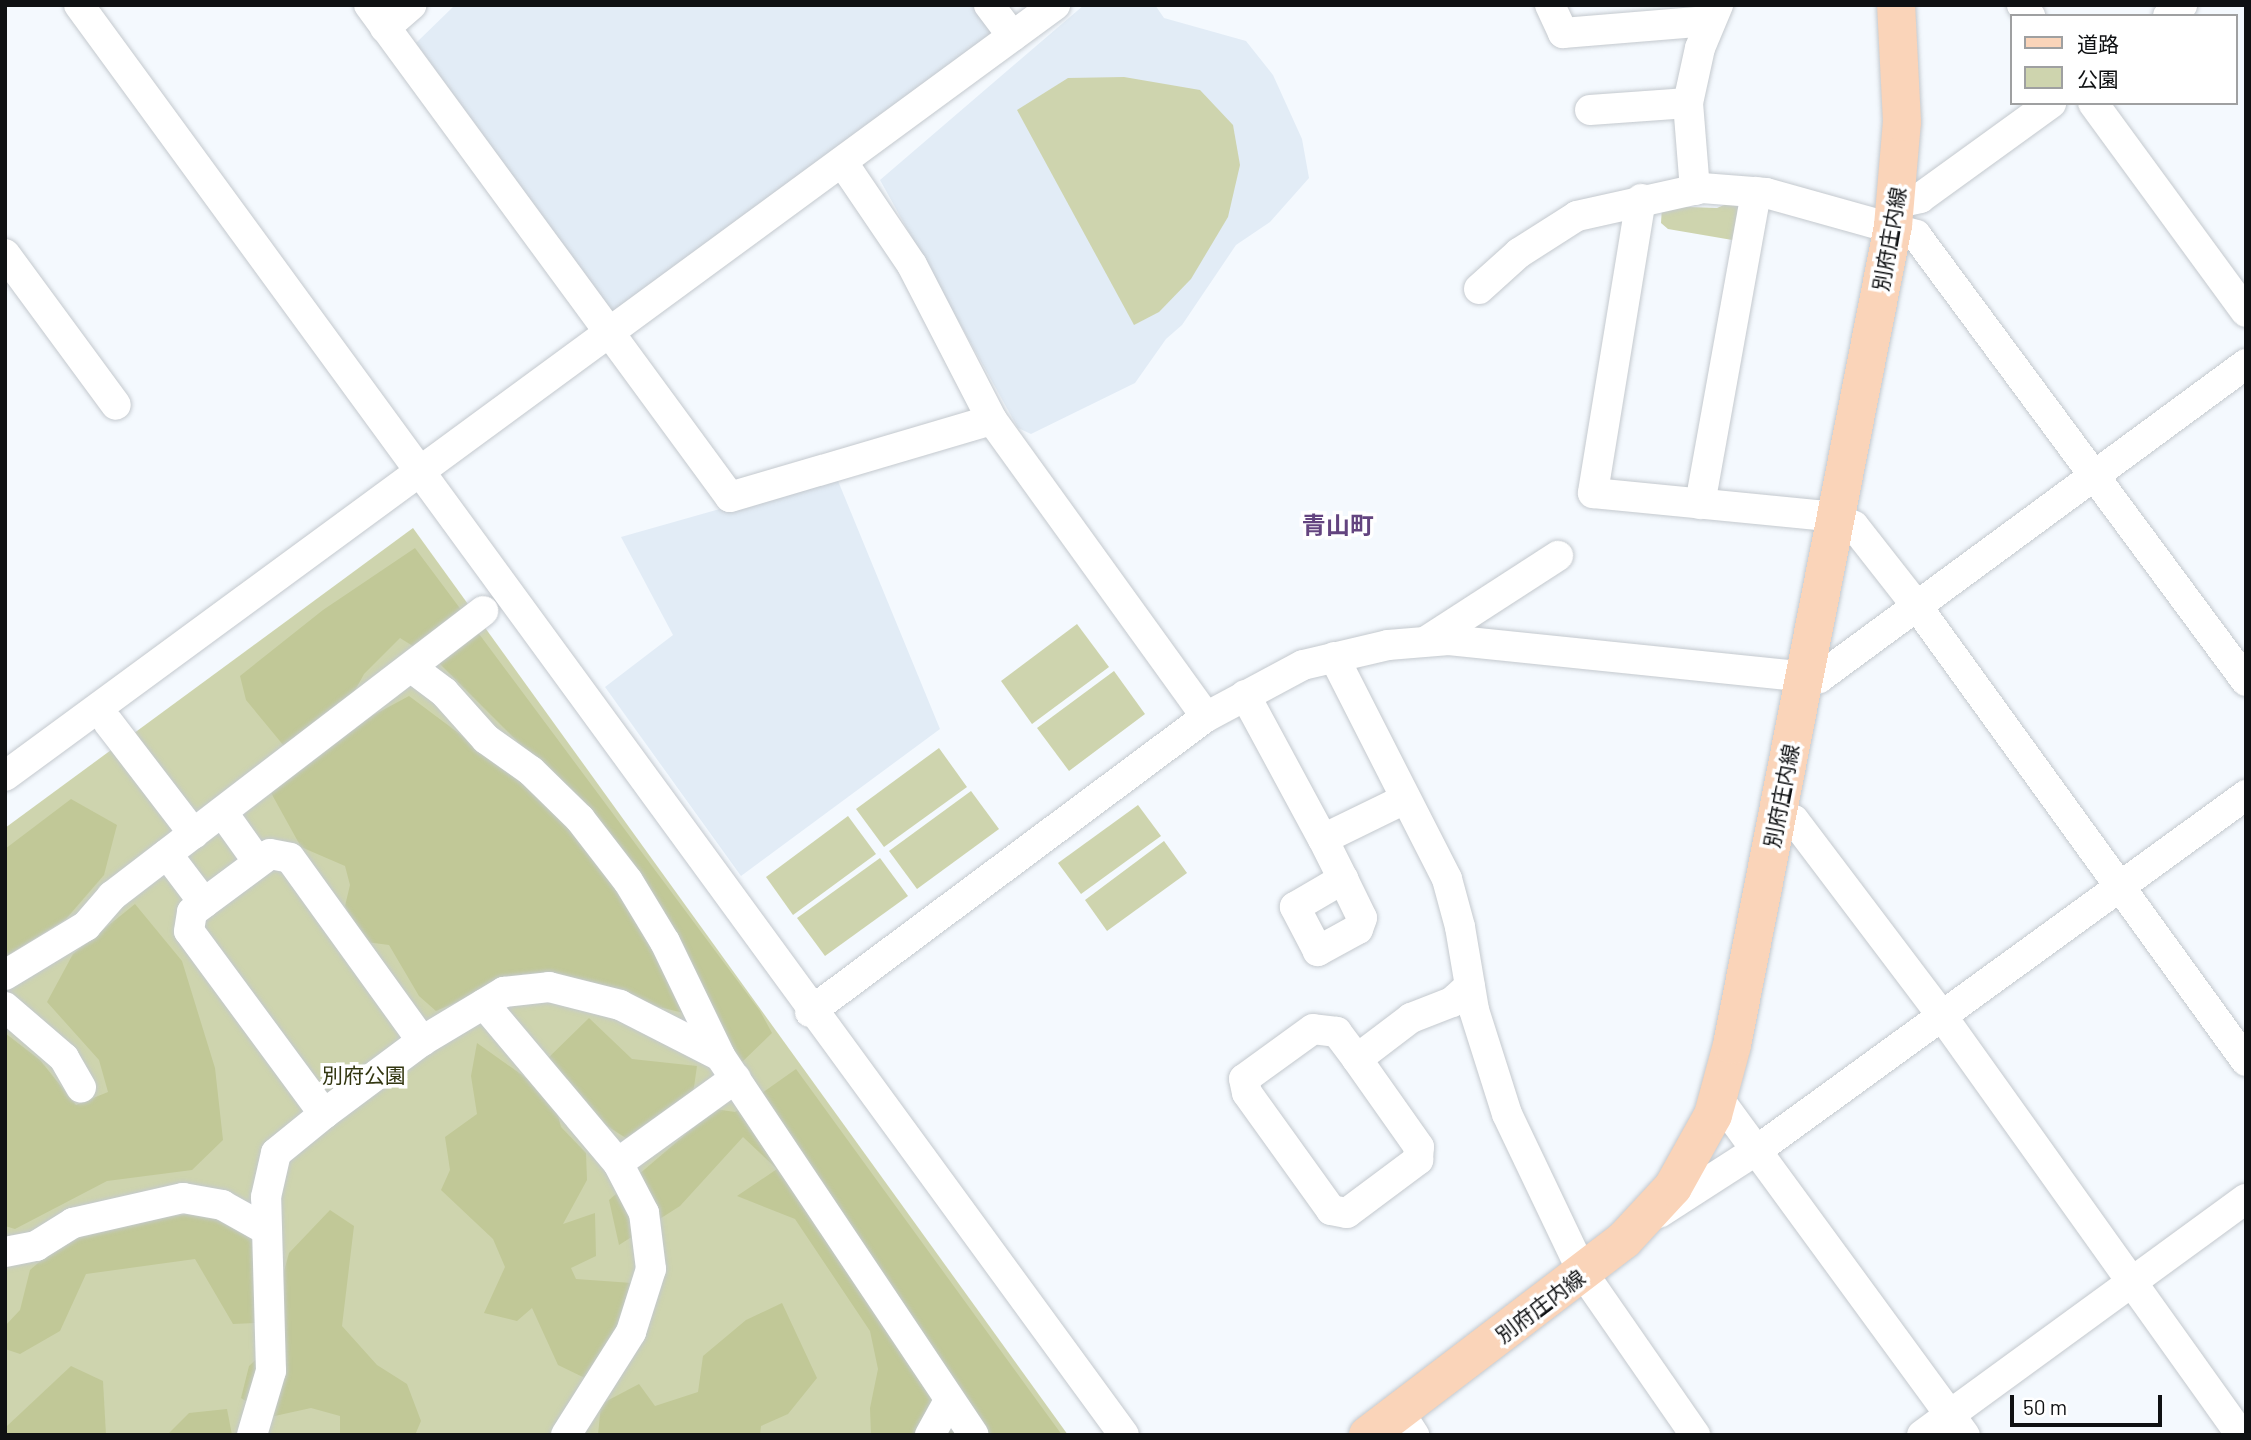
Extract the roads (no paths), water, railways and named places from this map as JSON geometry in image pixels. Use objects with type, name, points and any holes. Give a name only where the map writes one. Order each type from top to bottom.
[{"type":"main road","name":"別府庄内線","points":[[1368,1435],[1583,1273],[1638,1226],[1682,1173],[1718,1098],[1777,816],[1895,214],[1902,95],[1896,5]]},
{"type":"street","points":[[79,5],[810,1012],[1124,1435]]},
{"type":"street","points":[[411,5],[377,17],[611,331],[730,497],[992,420]]},
{"type":"street","points":[[989,5],[1012,37]]},
{"type":"street","points":[[5,776],[417,470],[843,163],[1055,5]]},
{"type":"street","points":[[1550,5],[1563,33],[1714,13],[1688,103],[1695,190]]},
{"type":"street","points":[[1590,110],[1688,103]]},
{"type":"street","points":[[1895,214],[2048,105]]},
{"type":"street","points":[[2095,105],[2246,312]]},
{"type":"street","points":[[843,163],[912,265],[992,420],[1206,717]]},
{"type":"street","points":[[1479,289],[1518,253],[1577,216],[1642,199],[1695,190],[1756,192],[1895,214],[1916,235],[2246,681]]},
{"type":"street","points":[[1700,504],[1756,192]]},
{"type":"street","points":[[1642,199],[1593,493],[1836,517],[1854,526],[1919,609],[2246,1061]]},
{"type":"street","points":[[5,254],[116,405]]},
{"type":"street","points":[[810,1012],[1206,717],[1303,665],[1428,640],[1804,676],[1826,675],[1919,609],[2093,474],[2246,364]]},
{"type":"street","points":[[1428,640],[1558,556]]},
{"type":"street","points":[[5,975],[86,926],[112,896],[223,813],[342,715],[412,668],[483,611]]},
{"type":"street","points":[[1334,657],[1447,879],[1470,986],[1497,1088],[1583,1273],[1695,1435]]},
{"type":"street","points":[[412,668],[580,819],[648,910],[728,1067],[974,1435]]},
{"type":"street","points":[[1245,695],[1343,879]]},
{"type":"street","points":[[108,722],[194,834]]},
{"type":"street","points":[[1638,1226],[1759,1149],[2246,795]]},
{"type":"street","points":[[1323,839],[1405,799]]},
{"type":"street","points":[[223,813],[258,862]]},
{"type":"street","points":[[1777,816],[1794,820],[1942,1016],[2241,1435]]},
{"type":"street","points":[[167,854],[204,903]]},
{"type":"street","points":[[324,1114],[189,931],[192,912],[258,862],[270,854],[290,858],[422,1041]]},
{"type":"street","points":[[1357,1059],[1411,1018],[1452,1002],[1470,986]]},
{"type":"street","points":[[253,1435],[271,1371],[266,1197],[276,1153],[324,1114],[422,1041],[518,987],[550,987],[621,1005],[728,1067]]},
{"type":"street","points":[[484,1004],[618,1163],[645,1213],[651,1269],[631,1332],[566,1435]]},
{"type":"street","points":[[5,1007],[64,1058],[81,1088]]},
{"type":"street","points":[[1313,1028],[1337,1032],[1357,1059],[1419,1147],[1418,1160],[1347,1213],[1331,1210],[1247,1093],[1244,1079],[1313,1028]]},
{"type":"street","points":[[618,1163],[728,1067]]},
{"type":"street","points":[[1718,1098],[1759,1149],[1958,1425]]},
{"type":"street","points":[[5,1252],[36,1246],[73,1223],[183,1198],[222,1205],[267,1230]]},
{"type":"street","points":[[1922,1435],[1958,1425],[2132,1282],[2246,1199]]},
{"type":"street","points":[[930,1435],[949,1401]]},
{"type":"district","name":"青山町","points":[[1338,525]]},
{"type":"park label","name":"別府公園","points":[[364,1075]]}]
